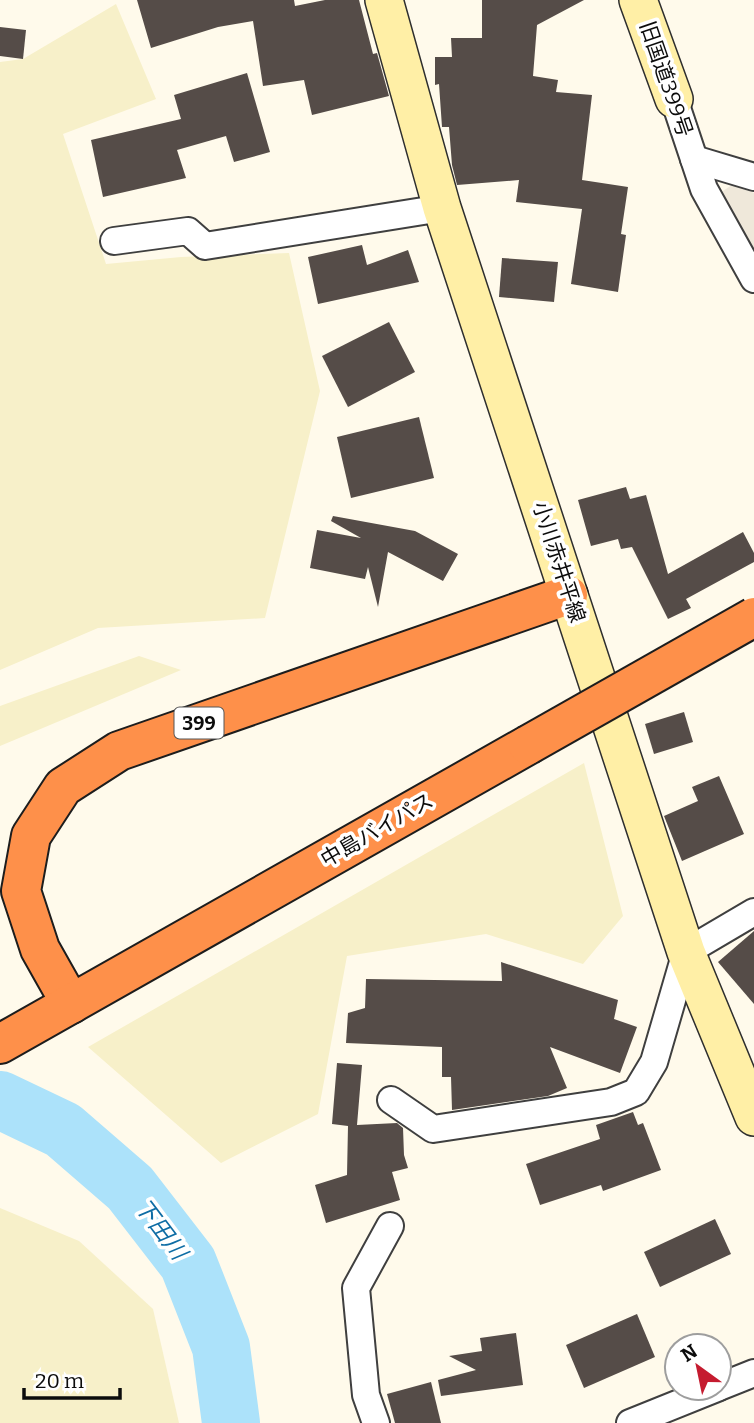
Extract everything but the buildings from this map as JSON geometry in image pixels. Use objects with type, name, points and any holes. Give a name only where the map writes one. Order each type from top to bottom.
[{"type":"highway","name":"399","points":[[71,1004],[40,949],[21,891],[31,835],[63,786],[119,751],[568,595]]},
{"type":"highway","name":"中島バイパス","points":[[0,1044],[754,617]]},
{"type":"main road","name":"小川赤井平線","points":[[384,0],[443,208],[686,952],[754,1117]]},
{"type":"main road","name":"旧国道399号","points":[[638,0],[674,99]]},
{"type":"street","name":"旧国道399号","points":[[674,99],[704,189],[754,279]]},
{"type":"street","name":"旧国道399号","points":[[694,159],[754,177]]},
{"type":"street","points":[[114,242],[188,231],[205,246],[443,208]]},
{"type":"street","points":[[391,1100],[433,1129],[611,1102],[636,1092],[654,1062],[686,952],[754,912]]},
{"type":"street","points":[[376,1423],[366,1395],[356,1288],[390,1226]]},
{"type":"street","points":[[733,1382],[754,1373]]},
{"type":"street","points":[[629,1423],[682,1402]]},
{"type":"shaded area","points":[[116,4],[156,99],[63,134],[106,264],[181,257],[289,253],[320,391],[265,618],[98,628],[0,670],[0,62],[23,59]]},
{"type":"shaded area","points":[[732,185],[754,193],[754,251],[723,196],[723,191]]},
{"type":"shaded area","points":[[139,656],[181,670],[0,746],[0,706]]},
{"type":"shaded area","points":[[584,763],[623,916],[583,964],[486,934],[347,956],[318,1114],[221,1163],[88,1047]]},
{"type":"shaded area","points":[[0,1208],[79,1241],[153,1309],[179,1423],[0,1423]]},
{"type":"waterway","name":"下田川","points":[[0,1100],[63,1130],[130,1188],[188,1263],[221,1347],[231,1423]]}]
